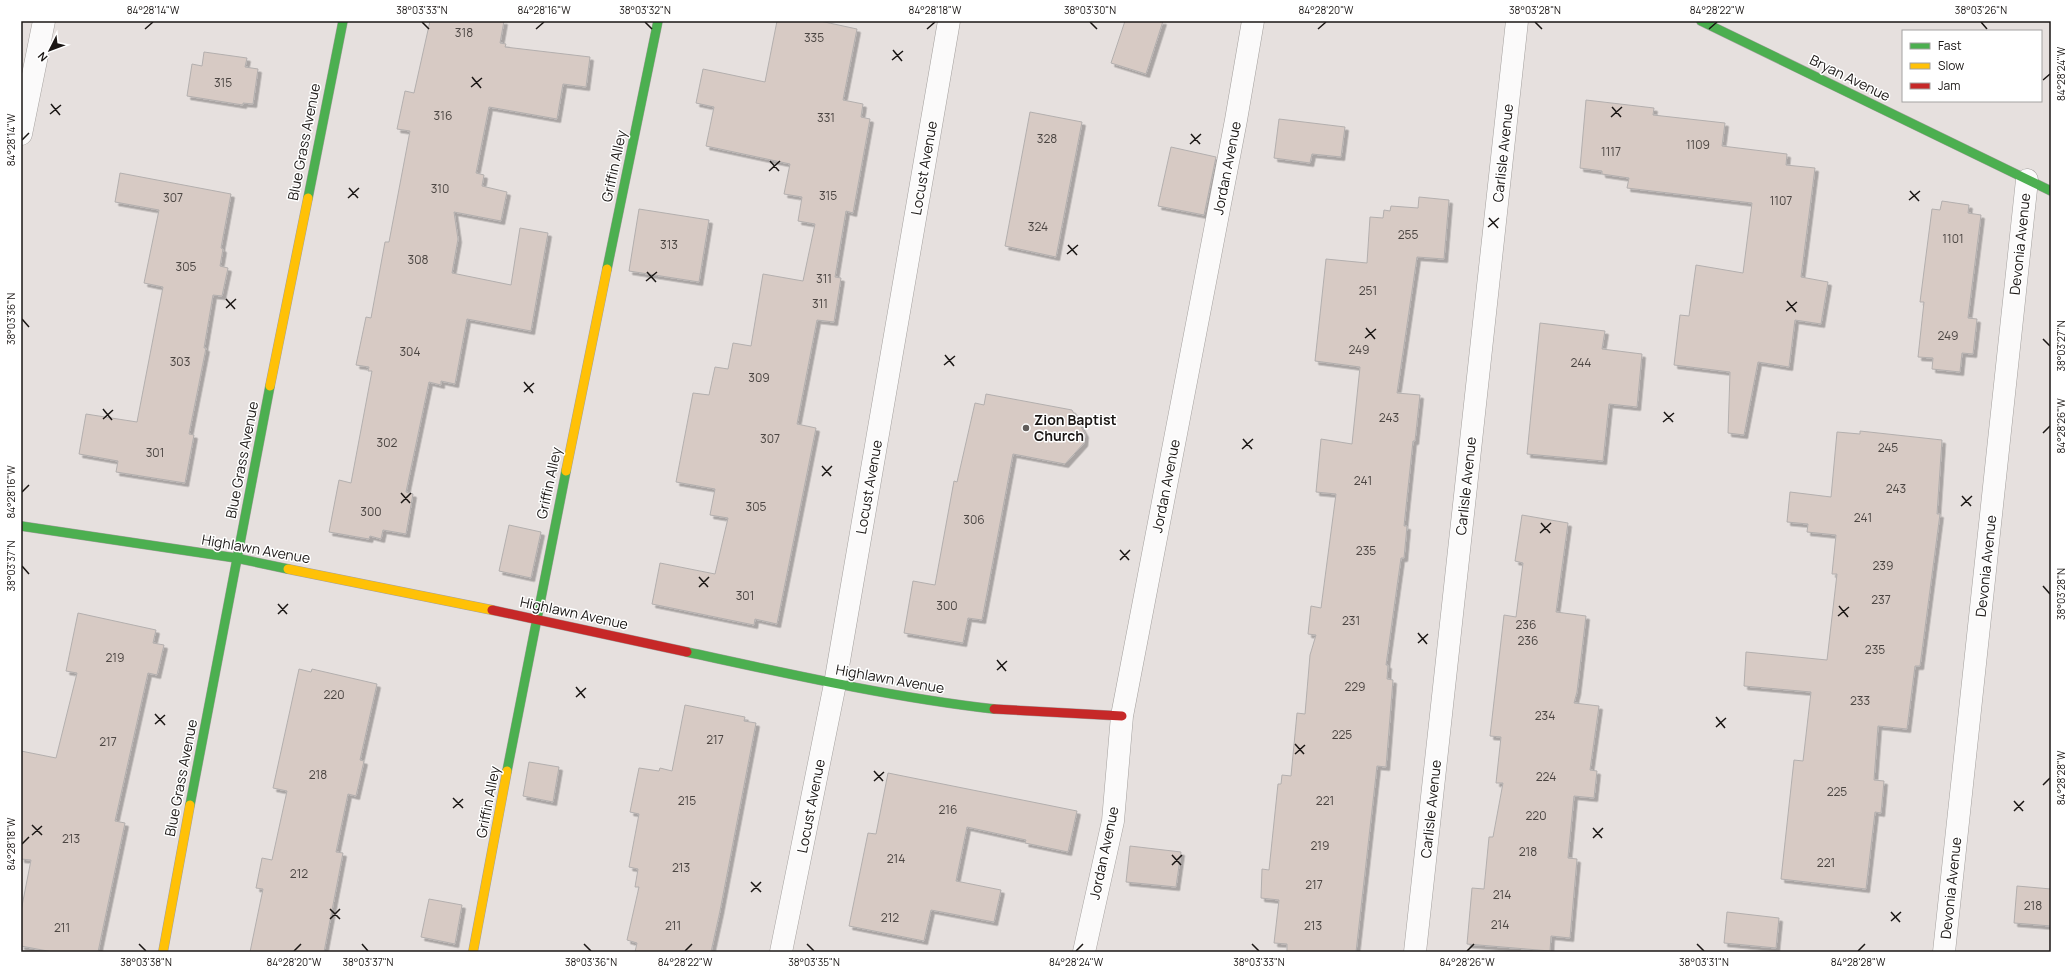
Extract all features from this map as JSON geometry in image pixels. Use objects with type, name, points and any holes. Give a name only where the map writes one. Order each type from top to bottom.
[{"type":"street","points":[[21,134],[44,21]]},
{"type":"street","name":"Blue Grass Avenue","points":[[164,952],[236,558],[343,21]]},
{"type":"street","name":"Griffin Alley","points":[[473,952],[536,619],[658,21]]},
{"type":"street","name":"Locust Avenue","points":[[782,952],[835,684],[949,21]]},
{"type":"street","name":"Jordan Avenue","points":[[1084,952],[1113,821],[1122,716],[1236,120],[1253,21]]},
{"type":"street","name":"Carlisle Avenue","points":[[1415,952],[1517,21]]},
{"type":"street","name":"Bryan Avenue","points":[[1701,21],[2051,191]]},
{"type":"street","name":"Devonia Avenue","points":[[1944,952],[2027,180]]},
{"type":"street","name":"Highlawn Avenue","points":[[21,526],[236,558],[536,619],[835,684],[928,701],[1004,710],[1122,716]]},
{"type":"building","points":[[430,21],[504,21],[500,43],[506,44],[505,47],[590,57],[586,87],[563,84],[557,119],[489,107],[476,173],[484,175],[482,186],[507,192],[501,221],[454,212],[458,239],[452,273],[511,285],[520,228],[548,233],[531,331],[467,319],[455,384],[441,381],[441,385],[429,382],[406,492],[413,494],[406,534],[383,530],[381,539],[370,536],[369,539],[329,532],[339,480],[351,483],[372,371],[368,371],[369,367],[356,365],[366,317],[371,318],[385,242],[389,242],[410,131],[397,129],[405,91],[414,93]]},
{"type":"building","points":[[777,21],[820,21],[857,29],[843,100],[863,104],[861,117],[870,119],[853,213],[846,211],[835,277],[841,278],[834,322],[817,320],[797,424],[816,428],[777,624],[755,619],[754,625],[652,604],[660,563],[715,574],[728,518],[710,515],[715,489],[676,482],[693,393],[709,395],[715,367],[728,369],[733,343],[751,346],[763,274],[803,281],[815,224],[798,221],[802,197],[784,194],[790,164],[706,146],[714,107],[696,103],[703,69],[765,82]]},
{"type":"building","points":[[1125,21],[1163,21],[1146,74],[1111,63]]},
{"type":"building","points":[[204,52],[247,58],[245,67],[258,69],[253,104],[243,103],[243,105],[187,96],[192,64],[202,66]]},
{"type":"building","points":[[1586,100],[1654,108],[1653,115],[1725,123],[1722,146],[1787,154],[1786,165],[1815,168],[1801,277],[1828,282],[1821,324],[1795,320],[1789,367],[1758,362],[1744,435],[1728,433],[1730,372],[1674,365],[1680,315],[1689,316],[1696,265],[1743,273],[1752,203],[1627,188],[1629,178],[1602,174],[1602,171],[1580,168]]},
{"type":"building","points":[[1030,112],[1082,122],[1056,257],[1005,246]]},
{"type":"building","points":[[1279,119],[1345,127],[1341,157],[1312,154],[1310,163],[1274,158]]},
{"type":"building","points":[[1171,147],[1216,157],[1204,215],[1158,206]]},
{"type":"building","points":[[120,173],[231,194],[221,248],[223,249],[220,266],[228,268],[222,296],[213,295],[204,348],[206,348],[189,434],[194,435],[185,483],[116,472],[118,461],[79,454],[86,414],[137,422],[163,287],[144,283],[159,210],[115,202]]},
{"type":"building","points":[[1419,197],[1449,200],[1444,259],[1417,257],[1397,393],[1420,395],[1415,441],[1413,441],[1404,526],[1407,526],[1404,558],[1401,558],[1386,665],[1388,665],[1387,679],[1393,680],[1386,767],[1377,766],[1356,952],[1287,952],[1287,944],[1274,943],[1279,900],[1261,898],[1262,869],[1269,870],[1278,784],[1281,784],[1282,775],[1291,776],[1297,713],[1305,714],[1310,655],[1316,635],[1308,634],[1311,606],[1321,608],[1336,494],[1316,492],[1321,439],[1352,444],[1360,367],[1315,361],[1326,259],[1367,263],[1370,217],[1383,218],[1384,210],[1390,211],[1391,206],[1418,208]]},
{"type":"building","points":[[1942,201],[1969,205],[1968,213],[1981,215],[1968,318],[1977,319],[1973,354],[1962,353],[1960,372],[1932,369],[1933,358],[1918,357],[1924,302],[1920,302],[1932,209],[1940,210]]},
{"type":"building","points":[[639,209],[709,220],[699,282],[629,271]]},
{"type":"building","points":[[1540,323],[1605,331],[1602,349],[1642,354],[1637,407],[1609,404],[1603,461],[1527,454]]},
{"type":"building","points":[[986,394],[1072,410],[1085,434],[1084,443],[1065,464],[1013,454],[982,620],[968,618],[963,643],[904,633],[913,581],[935,585],[954,481],[957,482],[975,403],[984,405]]},
{"type":"building","points":[[1860,431],[1942,440],[1937,514],[1940,514],[1920,666],[1915,666],[1907,729],[1878,726],[1874,780],[1884,781],[1881,813],[1875,812],[1866,889],[1781,879],[1794,760],[1803,761],[1811,692],[1744,686],[1746,652],[1827,660],[1837,574],[1832,574],[1836,535],[1807,532],[1808,524],[1787,522],[1790,492],[1831,497],[1837,432],[1860,434]]},
{"type":"building","points":[[1522,515],[1568,523],[1556,612],[1586,616],[1577,692],[1574,703],[1599,706],[1590,770],[1597,771],[1594,798],[1574,796],[1568,858],[1577,859],[1570,938],[1551,936],[1550,951],[1467,944],[1472,888],[1484,889],[1489,837],[1493,837],[1503,783],[1496,783],[1501,737],[1490,736],[1504,615],[1516,617],[1523,563],[1515,561]]},
{"type":"building","points":[[509,525],[541,532],[531,578],[499,571]]},
{"type":"building","points":[[78,613],[156,630],[153,643],[164,645],[157,675],[148,673],[115,821],[125,823],[98,952],[53,952],[21,946],[21,911],[31,860],[21,859],[21,751],[56,758],[77,673],[66,671]]},
{"type":"building","points":[[299,669],[311,672],[312,669],[377,684],[360,760],[364,761],[356,796],[348,794],[336,852],[343,853],[324,952],[250,952],[263,889],[256,888],[262,858],[272,860],[287,791],[273,788]]},
{"type":"building","points":[[685,705],[745,717],[744,721],[756,723],[720,911],[711,952],[635,952],[637,943],[627,940],[639,887],[635,887],[638,869],[629,867],[639,814],[630,812],[639,768],[659,771],[660,768],[672,771]]},
{"type":"building","points":[[529,762],[559,767],[553,802],[523,796]]},
{"type":"building","points":[[888,773],[1077,811],[1068,852],[1025,843],[1026,840],[967,827],[956,881],[1001,890],[994,922],[931,910],[924,941],[849,926],[868,833],[876,834]]},
{"type":"building","points":[[1130,846],[1181,852],[1176,887],[1126,882]]},
{"type":"building","points":[[2017,886],[2051,889],[2051,926],[2014,923]]},
{"type":"building","points":[[429,899],[462,905],[455,944],[421,937]]},
{"type":"building","points":[[1727,912],[1779,918],[1776,948],[1724,943]]},
{"type":"traffic: fast","points":[[308,198],[343,21]]},
{"type":"traffic: fast","points":[[607,269],[658,21]]},
{"type":"traffic: fast","points":[[1701,21],[2051,191]]},
{"type":"traffic: fast","points":[[190,805],[270,386]]},
{"type":"traffic: fast","points":[[507,771],[566,471]]},
{"type":"traffic: fast","points":[[21,526],[236,558],[288,569]]},
{"type":"traffic: fast","points":[[687,652],[802,677],[916,698],[994,709]]},
{"type":"traffic: slow","points":[[270,386],[308,198]]},
{"type":"traffic: slow","points":[[566,471],[607,269]]},
{"type":"traffic: slow","points":[[288,569],[492,610]]},
{"type":"traffic: slow","points":[[473,952],[507,771]]},
{"type":"traffic: slow","points":[[163,952],[190,805]]},
{"type":"traffic: jam","points":[[492,610],[687,652]]},
{"type":"traffic: jam","points":[[994,709],[1122,716]]},
{"type":"place","name":"Zion Baptist Church","points":[[1026,428]]}]
